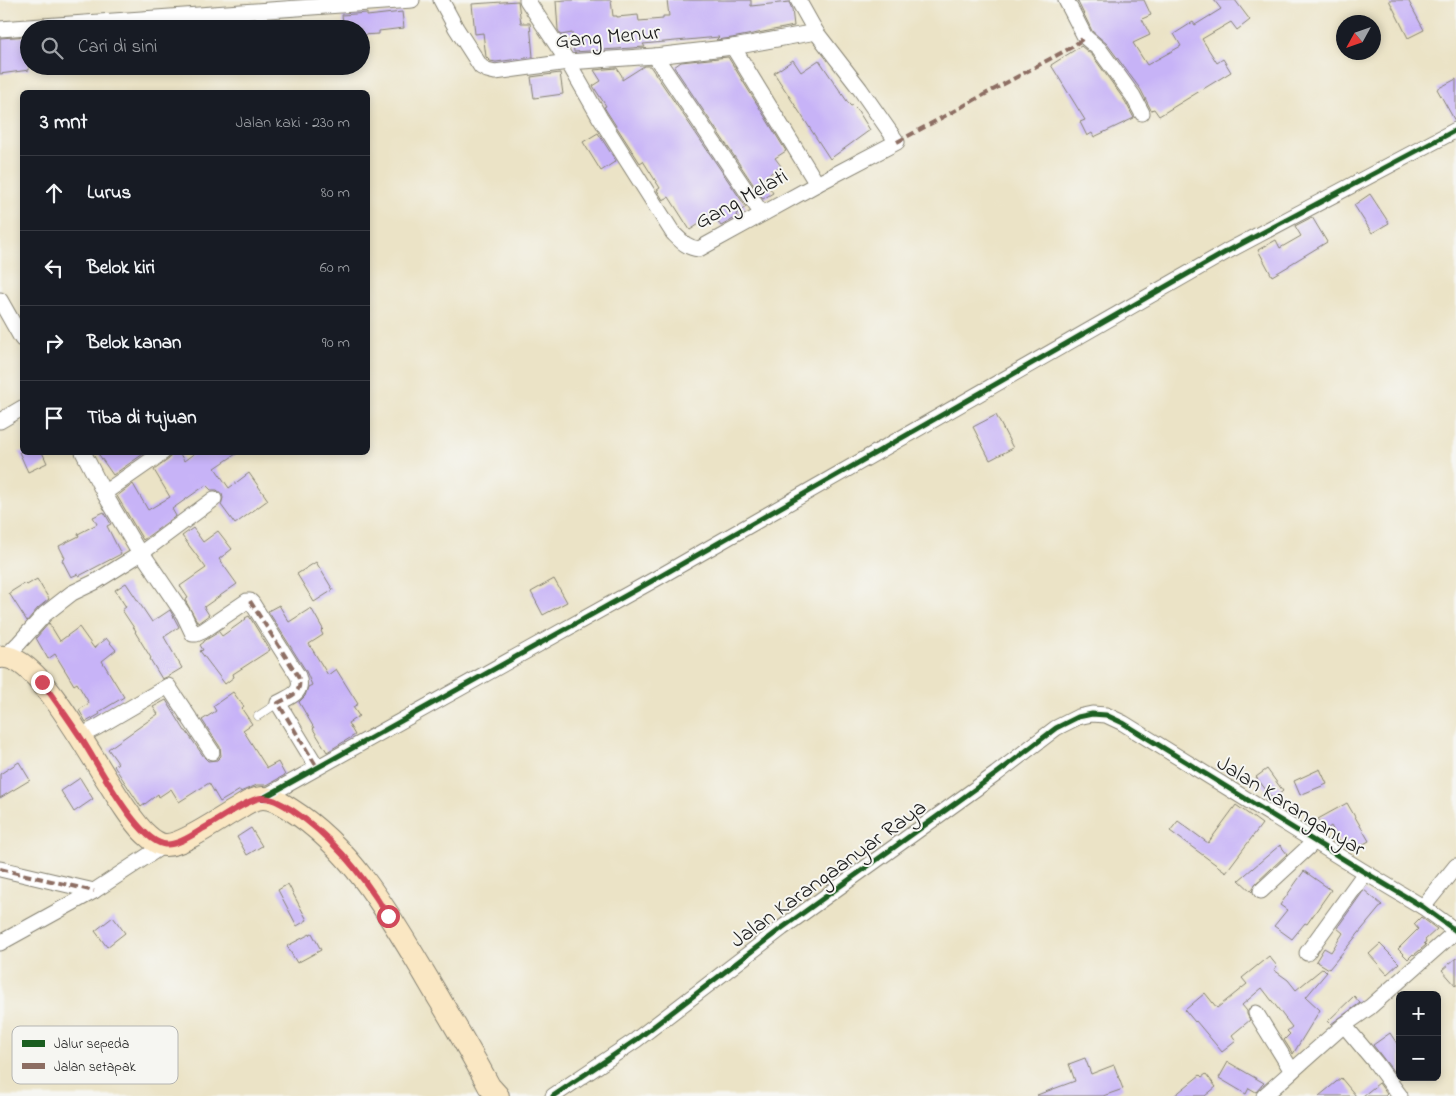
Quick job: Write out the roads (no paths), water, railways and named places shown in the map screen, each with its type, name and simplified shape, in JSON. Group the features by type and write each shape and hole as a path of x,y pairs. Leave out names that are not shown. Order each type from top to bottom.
{"main road":[{"path":"2,657 16,661 28,668 42,682 80,736 139,828 148,836 164,845 182,842 246,803 262,798 281,803 321,831 352,864 371,888 490,1086 498,1096"}],"street":[{"path":"128,20 412,0"},
{"name":"Gang Menur","path":"441,0 481,67 495,72 568,62 655,56 733,47 816,32"},
{"name":"Gang Melati","path":"527,0 568,62 600,118 673,233 683,243 692,248 699,249 897,142 860,89 816,32 798,0"},
{"path":"1066,0 1085,37 1104,56 1133,96 1142,113"},
{"path":"0,29 20,28"},
{"path":"733,47 817,184"},
{"path":"655,56 762,214"},
{"path":"262,798 668,572 1226,252 1456,130"},
{"path":"0,300 20,335"},
{"path":"0,421 20,409"},
{"path":"85,455 104,493 141,553 184,615 194,634 247,601 252,603 298,676 300,688 278,704 317,767"},
{"path":"104,493 158,455"},
{"path":"2,657 19,643 45,614 72,593 94,582 141,553 214,500"},
{"path":"80,736 168,686 212,752"},
{"name":"Jalan Karangaanyar Raya","path":"553,1096 636,1040 782,928 996,774 1056,728 1078,717 1092,714 1106,715"},
{"name":"Jalan Karanganyar","path":"1106,715 1123,723 1365,873 1423,906 1456,931"},
{"path":"1261,891 1315,841"},
{"path":"0,943 94,891 164,845"},
{"path":"1423,906 1456,866"},
{"path":"0,869 94,891"},
{"path":"1307,953 1365,873"},
{"path":"1264,1096 1318,1047 1344,1025 1370,1007 1456,931"},
{"path":"1256,1013 1292,1071"},
{"path":"1344,1025 1400,1096"}],"lane":[{"path":"258,716 278,704"}]}
